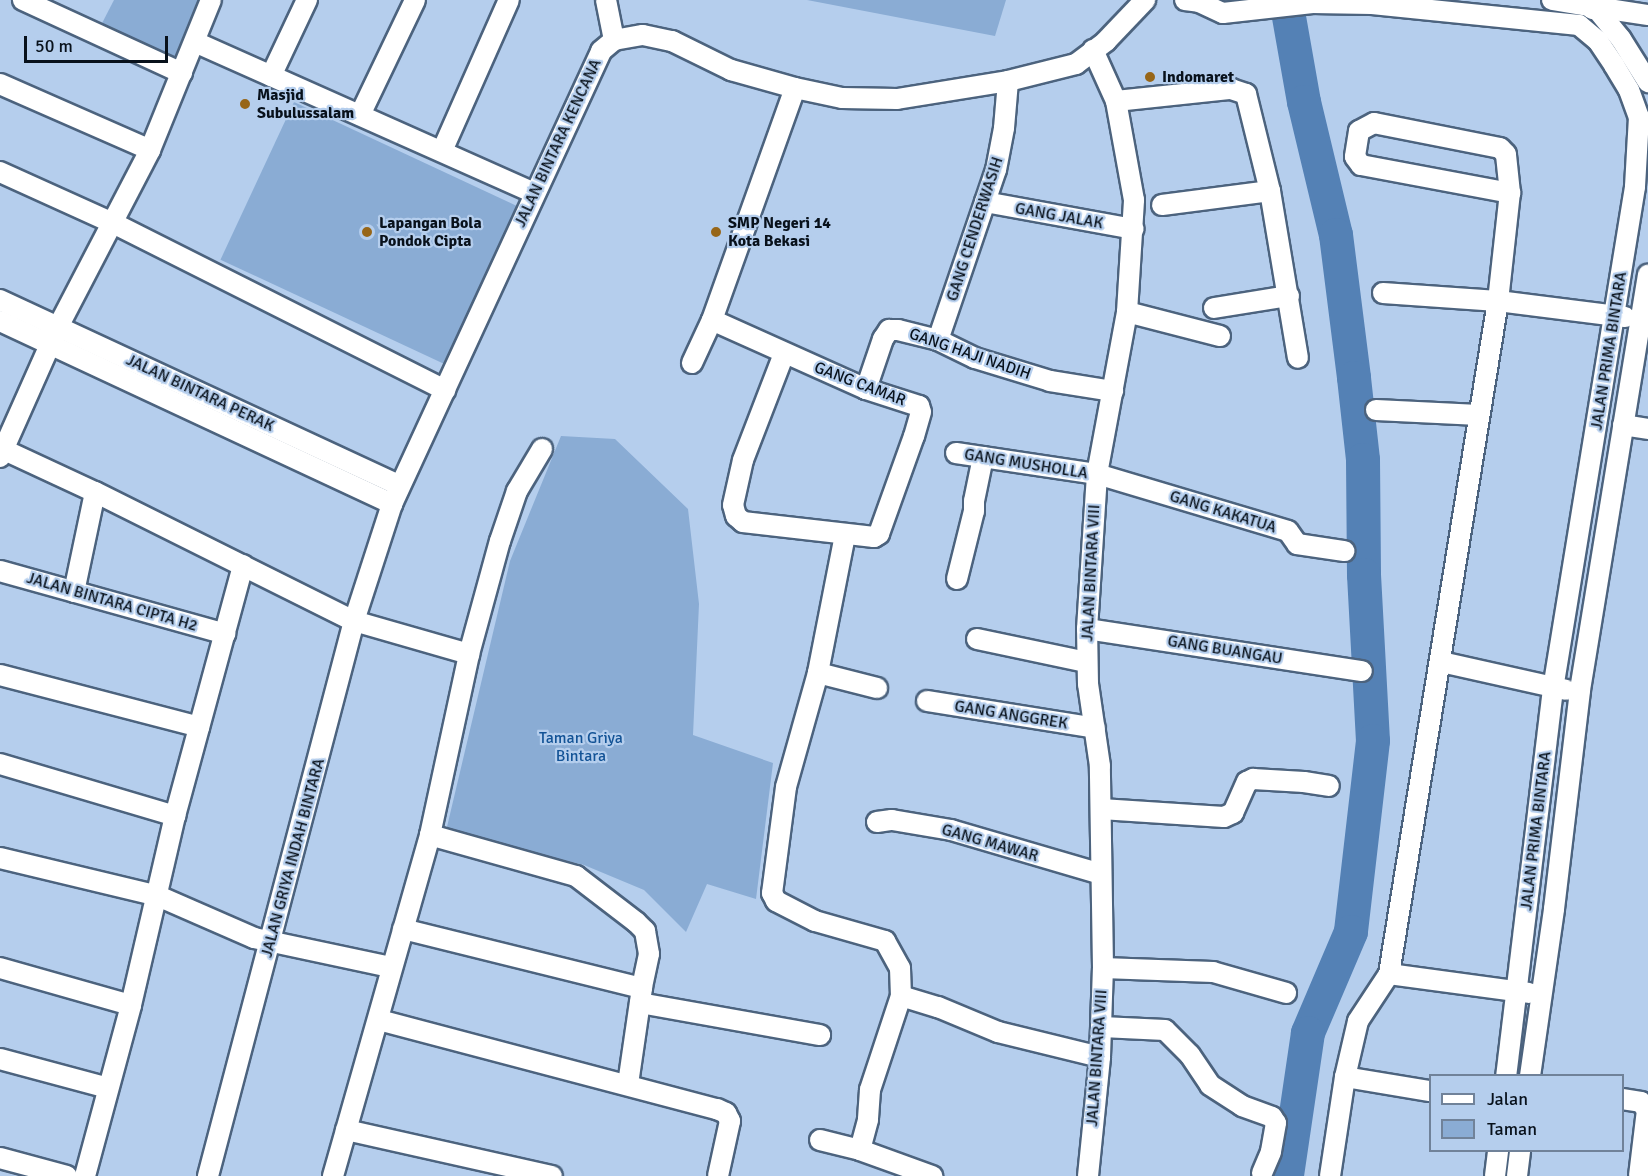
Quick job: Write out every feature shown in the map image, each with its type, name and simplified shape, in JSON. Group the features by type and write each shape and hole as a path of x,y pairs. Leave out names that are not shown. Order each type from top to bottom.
{"street":[{"path":"23,0 182,73"},
{"path":"211,0 150,150 53,335 1,451 95,492 354,621 469,654"},
{"path":"271,76 306,0"},
{"path":"360,115 415,0"},
{"path":"442,151 509,0"},
{"path":"606,0 614,40 643,35 672,41 731,70 795,88 842,98 897,99 1008,81 1076,64 1094,50 1145,0"},
{"path":"1552,0 1648,15"},
{"path":"1196,1 1223,13 1312,3 1372,2 1579,25 1595,7"},
{"path":"1595,7 1621,39 1648,82"},
{"name":"JALAN PRIMA BINTARA","path":"1506,1074 1553,689 1635,187 1644,115 1598,41 1579,25"},
{"name":"JALAN BINTARA KENCANA","path":"380,542 399,485 445,390 534,193 601,51 614,40"},
{"path":"195,42 534,193"},
{"name":"JALAN BINTARA VIII","path":"1088,1176 1100,1057 1103,968 1100,766 1086,662 1087,629 1097,474 1127,312 1134,229 1131,171 1116,101 1094,50"},
{"name":"GANG CENDERWASIH","path":"938,339 1002,148 1008,81"},
{"path":"0,84 150,150"},
{"path":"692,363 711,320 795,88"},
{"path":"1116,101 1231,89 1242,91 1248,99 1270,191 1298,358"},
{"path":"1330,1176 1345,1077 1358,1022 1389,974 1498,301 1510,193 1506,154 1500,148 1374,123 1359,131 1355,157 1366,167 1510,193"},
{"path":"0,172 113,223 445,390"},
{"path":"1162,205 1270,191"},
{"name":"GANG JALAK","path":"985,202 1134,229"},
{"name":"JALAN PRIMA BINTARA","path":"1530,1074 1580,690 1623,425 1645,320 1648,275"},
{"path":"1383,293 1498,301 1645,320"},
{"path":"1214,308 1289,296"},
{"name":"JALAN BINTARA PERAK","path":"0,300 53,335 207,407 392,504"},
{"path":"1127,312 1220,336"},
{"name":"GANG CAMAR","path":"711,320 866,389 919,406 921,412 879,534 874,537 845,535"},
{"name":"JALAN BINTARA PERAK","path":"0,321 53,335"},
{"name":"GANG HAJI NADIH","path":"866,389 883,339 889,330 938,339 975,358 1050,381 1113,391"},
{"path":"784,354 743,460 733,505 736,516 743,522 845,535 818,673 786,787 772,893 776,901 816,921 885,941 900,968 902,996 870,1090 868,1120 860,1150"},
{"name":"JALAN BINTARA PERAK","path":"207,407 399,485"},
{"path":"1376,410 1479,415"},
{"path":"1623,425 1648,429"},
{"path":"333,1176 380,1020 391,967 430,835 469,654 507,515 517,491 542,449"},
{"name":"GANG MUSHOLLA","path":"956,453 1097,474"},
{"path":"957,579 974,511 983,457"},
{"name":"GANG KAKATUA","path":"1097,474 1288,531 1298,544 1344,551"},
{"path":"74,592 95,492"},
{"name":"JALAN GRIYA INDAH BINTARA","path":"208,1176 354,621 380,542"},
{"path":"86,1176 158,896 175,816 243,565"},
{"name":"JALAN BINTARA CIPTA H2","path":"0,571 225,634"},
{"name":"GANG BUANGAU","path":"1087,629 1362,671"},
{"path":"977,639 1086,662"},
{"path":"1441,662 1553,689 1580,690"},
{"path":"818,673 877,688"},
{"path":"0,675 199,727"},
{"name":"GANG ANGGREK","path":"927,701 1095,728"},
{"path":"0,764 175,816"},
{"path":"1101,809 1224,817 1233,813 1247,782 1253,779 1329,786"},
{"name":"GANG MAWAR","path":"877,822 892,820 951,830 1101,874"},
{"path":"430,835 559,870 591,885 645,932 649,954 628,1084"},
{"path":"0,858 158,896 254,938 391,967"},
{"path":"403,929 641,996 820,1035"},
{"path":"0,968 131,1005"},
{"path":"1103,968 1213,972 1286,993"},
{"path":"1389,974 1516,993 1542,994"},
{"path":"902,996 938,1007 998,1032 1100,1057"},
{"path":"380,1020 628,1084 726,1113 730,1121 718,1176"},
{"path":"1102,1027 1165,1030 1190,1055 1210,1084 1242,1106 1272,1116 1276,1124 1271,1152 1262,1173"},
{"path":"0,1059 108,1088"},
{"path":"1345,1077 1429,1091"},
{"path":"1624,1099 1641,1102 1647,1110 1639,1176"},
{"path":"346,1130 552,1176"},
{"path":"820,1140 860,1150 932,1176"},
{"path":"1495,1176 1498,1152"},
{"path":"1517,1176 1520,1152"},
{"path":"0,1158 67,1176"}],"green space":[{"path":"114,0 202,0 173,66 98,31"},
{"path":"807,0 1006,0 995,36"},
{"name":"Lapangan Bola Pondok Cipta","path":"294,102 518,206 444,364 220,260"},
{"name":"Taman Griya Bintara","path":"561,436 615,439 688,509 699,604 693,735 773,763 756,899 707,884 686,932 644,890 584,865 446,831 510,561"}],"waterway":[{"path":"1286,0 1304,102 1336,235 1354,378 1363,460 1364,575 1373,741 1351,932 1308,1033 1287,1176"}],"place":[{"name":"Indomaret","path":"1150,77"},
{"name":"Masjid Subulussalam","path":"245,104"},
{"name":"Lapangan Bola Pondok Cipta","path":"367,232"},
{"name":"SMP Negeri 14 Kota Bekasi","path":"716,232"}]}
